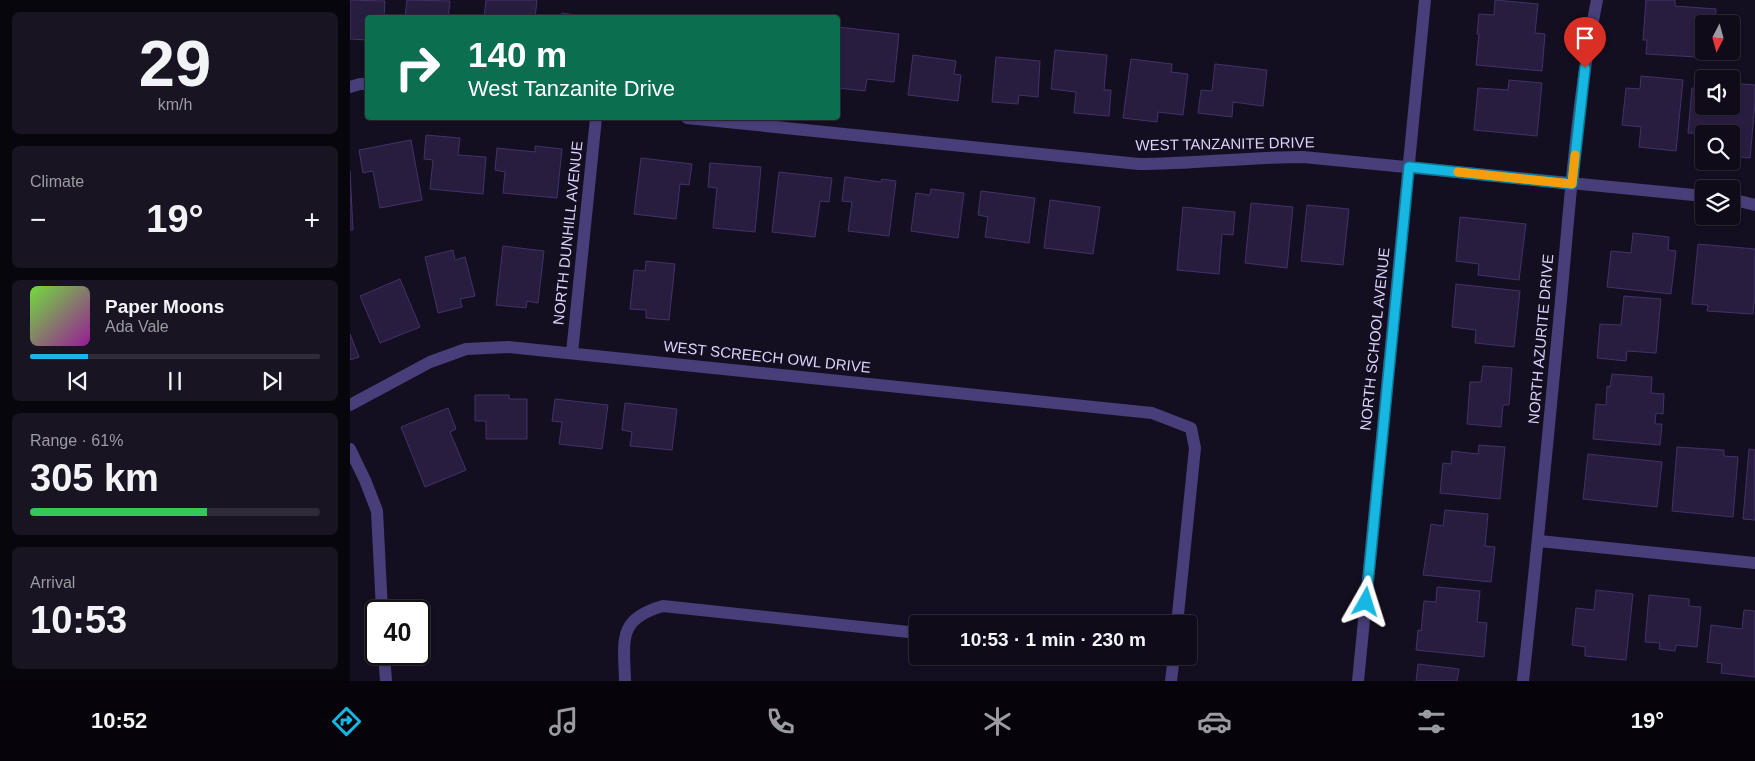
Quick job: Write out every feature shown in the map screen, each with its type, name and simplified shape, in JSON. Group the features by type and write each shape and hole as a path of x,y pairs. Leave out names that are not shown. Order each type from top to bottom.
{"street":[{"name":"NORTH SCHOOL AVENUE","path":"1358,681 1425,0"},
{"name":"NORTH AZURITE DRIVE","path":"1523,681 1539,541 1572,184 1587,50 1598,0"},
{"path":"350,87 365,84"},
{"name":"NORTH DUNHILL AVENUE","path":"572,353 596,120"},
{"name":"WEST TANZANITE DRIVE","path":"707,120 1138,164 1183,164 1277,157 1303,157 1695,195"},
{"path":"1740,201 1755,205"},
{"name":"WEST SCREECH OWL DRIVE","path":"350,405 430,362 466,349 508,347 1152,413 1190,428 1195,448 1178,615"},
{"path":"350,449 377,510 381,600"},
{"path":"1539,541 1755,563"},
{"path":"625,681 624,647 626,630 634,618 646,611 664,606 909,632"},
{"path":"385,665 386,681"},
{"path":"1171,681 1172,665"}],"building":[{"path":"350,0 385,1 384,15 365,15 365,40 350,39"},
{"path":"407,0 450,1 448,15 405,15"},
{"path":"486,0 537,0 535,15 484,15"},
{"path":"1495,0 1538,4 1535,33 1545,34 1542,71 1476,65 1479,14 1494,15"},
{"path":"1646,0 1675,0 1675,6 1716,9 1716,15 1695,15 1695,57 1646,54 1647,40 1643,40"},
{"path":"840,27 899,34 894,82 867,79 865,91 840,88"},
{"path":"1055,50 1107,55 1104,90 1111,90 1109,116 1074,113 1076,92 1051,89"},
{"path":"913,55 956,61 954,74 961,75 958,101 908,95"},
{"path":"996,57 1040,61 1038,97 1019,95 1018,104 992,102"},
{"path":"1131,59 1172,64 1171,72 1188,74 1183,115 1158,112 1157,122 1123,118"},
{"path":"1215,64 1267,70 1263,106 1233,102 1232,117 1198,113 1201,90 1212,91"},
{"path":"1641,76 1683,80 1676,151 1639,147 1641,127 1622,125 1626,88 1640,89"},
{"path":"1509,80 1542,83 1537,136 1474,130 1478,88 1508,90"},
{"path":"1740,84 1755,85 1750,158 1740,157 1740,125 1695,125 1695,133 1688,133 1692,88 1695,88 1695,115 1740,115"},
{"path":"426,135 460,138 458,155 486,157 483,194 430,189 433,160 424,159"},
{"path":"411,140 422,200 380,208 373,171 363,173 359,150"},
{"path":"535,146 562,149 557,198 503,193 505,172 495,170 497,148 535,152"},
{"path":"641,158 692,164 689,185 680,184 676,219 634,214"},
{"path":"710,163 761,167 755,232 713,228 717,188 708,187"},
{"path":"350,171 353,230 350,230"},
{"path":"779,172 832,178 829,202 820,201 815,237 772,232"},
{"path":"845,177 881,182 882,179 896,181 889,236 848,231 852,202 842,201"},
{"path":"931,189 964,193 958,238 911,231 916,193 930,195"},
{"path":"981,191 1035,198 1029,243 985,237 988,217 978,215"},
{"path":"1050,200 1100,207 1093,254 1044,248"},
{"path":"1251,203 1293,207 1287,268 1245,263"},
{"path":"1307,205 1349,209 1343,265 1301,261"},
{"path":"1183,207 1235,212 1233,235 1222,234 1219,274 1177,270"},
{"path":"1460,217 1526,224 1519,280 1478,275 1479,264 1456,261"},
{"path":"1633,233 1669,237 1668,250 1676,251 1671,294 1607,287 1611,251 1631,253"},
{"path":"1698,244 1755,249 1753,314 1707,311 1708,305 1692,304"},
{"path":"503,246 544,251 538,303 527,301 526,308 496,305"},
{"path":"453,250 455,260 465,257 475,296 460,299 462,307 438,313 425,257"},
{"path":"646,261 675,264 669,320 646,318 646,310 630,309 634,270 645,271"},
{"path":"400,279 420,327 380,343 360,296"},
{"path":"1456,284 1520,291 1514,347 1475,343 1476,330 1452,327"},
{"path":"1624,296 1661,299 1656,353 1627,351 1626,361 1597,358 1600,324 1621,325"},
{"path":"350,334 359,357 350,360"},
{"path":"1483,366 1512,368 1509,405 1503,405 1501,427 1467,424 1470,382 1481,382"},
{"path":"1612,374 1652,377 1651,393 1664,394 1663,414 1656,413 1655,424 1662,424 1660,445 1593,439 1596,404 1606,405 1607,386 1610,387"},
{"path":"475,395 509,395 509,399 527,399 527,439 486,439 486,421 475,421"},
{"path":"555,399 608,405 602,449 559,444 562,422 552,421"},
{"path":"625,403 677,409 672,450 630,446 632,432 622,430"},
{"path":"448,408 456,429 450,432 466,470 425,487 401,427"},
{"path":"1479,445 1505,447 1500,499 1440,493 1443,463 1451,464 1452,451 1478,454"},
{"path":"1677,447 1724,450 1724,456 1738,457 1733,517 1672,511"},
{"path":"1749,449 1755,450 1755,520 1743,519"},
{"path":"1588,454 1662,462 1657,507 1583,499"},
{"path":"1445,510 1488,514 1485,546 1495,547 1491,582 1423,575 1431,524 1443,526"},
{"path":"1437,587 1480,591 1477,622 1487,623 1484,657 1416,650 1418,630 1421,631 1424,601 1436,602"},
{"path":"1596,590 1633,594 1626,660 1585,656 1585,647 1572,645 1576,608 1594,610"},
{"path":"1649,595 1689,599 1689,606 1701,607 1697,647 1676,645 1675,651 1659,649 1660,643 1645,642"},
{"path":"1744,610 1755,611 1755,677 1721,673 1722,664 1707,662 1711,625 1742,629"},
{"path":"1418,664 1459,669 1457,681 1416,681"}],"slow traffic":[{"path":"1458,172 1572,184 1575,155"}],"route":[{"path":"1366,602 1409,167 1572,184 1585,68"}]}
